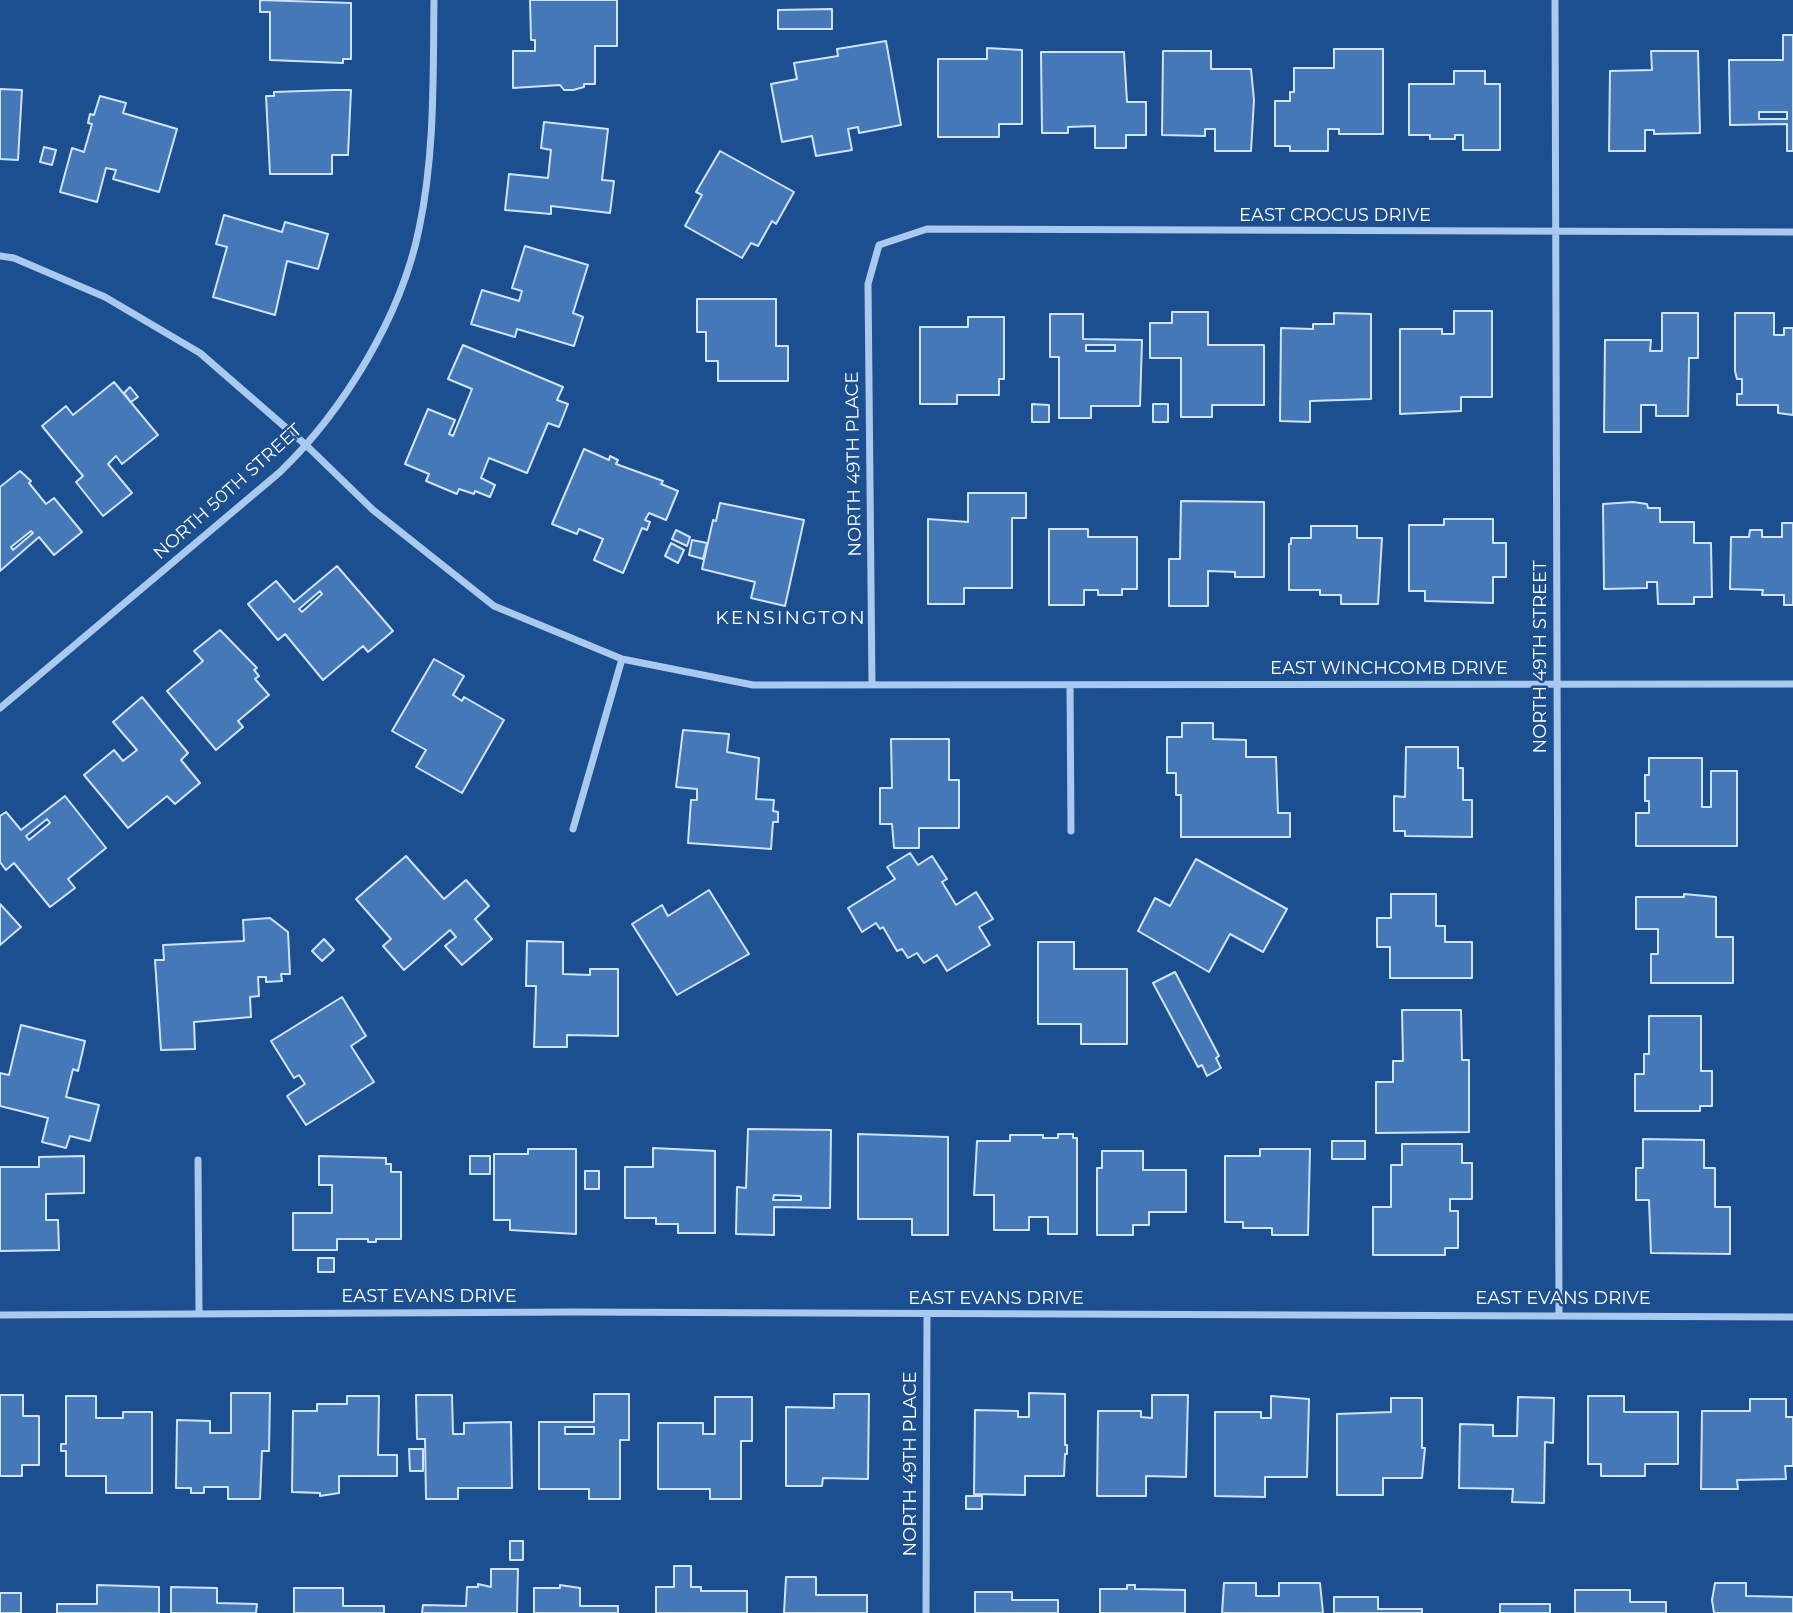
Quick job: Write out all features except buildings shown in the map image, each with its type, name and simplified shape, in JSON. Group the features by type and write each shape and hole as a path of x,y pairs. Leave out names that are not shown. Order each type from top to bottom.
{"street":[{"name":"NORTH 50TH STREET","path":"0,708 231,515 307,446 342,402 398,298 419,230 432,120 434,0"},
{"name":"NORTH 49TH STREET","path":"1555,0 1559,1314"},
{"name":"EAST CROCUS DRIVE","path":"879,245 928,229 1793,232"},
{"name":"NORTH 49TH PLACE","path":"872,685 868,284 879,245"},
{"name":"EAST WINCHCOMB DRIVE","path":"0,256 14,258 105,297 200,353 307,446 373,510 494,606 622,659 753,685 1793,684"},
{"path":"573,829 622,659"},
{"path":"1070,685 1071,831"},
{"path":"198,1160 198,1313"},
{"name":"NORTH 49TH PLACE","path":"926,1613 927,1314"},
{"name":"EAST EVANS DRIVE","path":"0,1315 1559,1314 1793,1317"}],"district":[{"name":"KENSINGTON","path":"791,618"}]}
